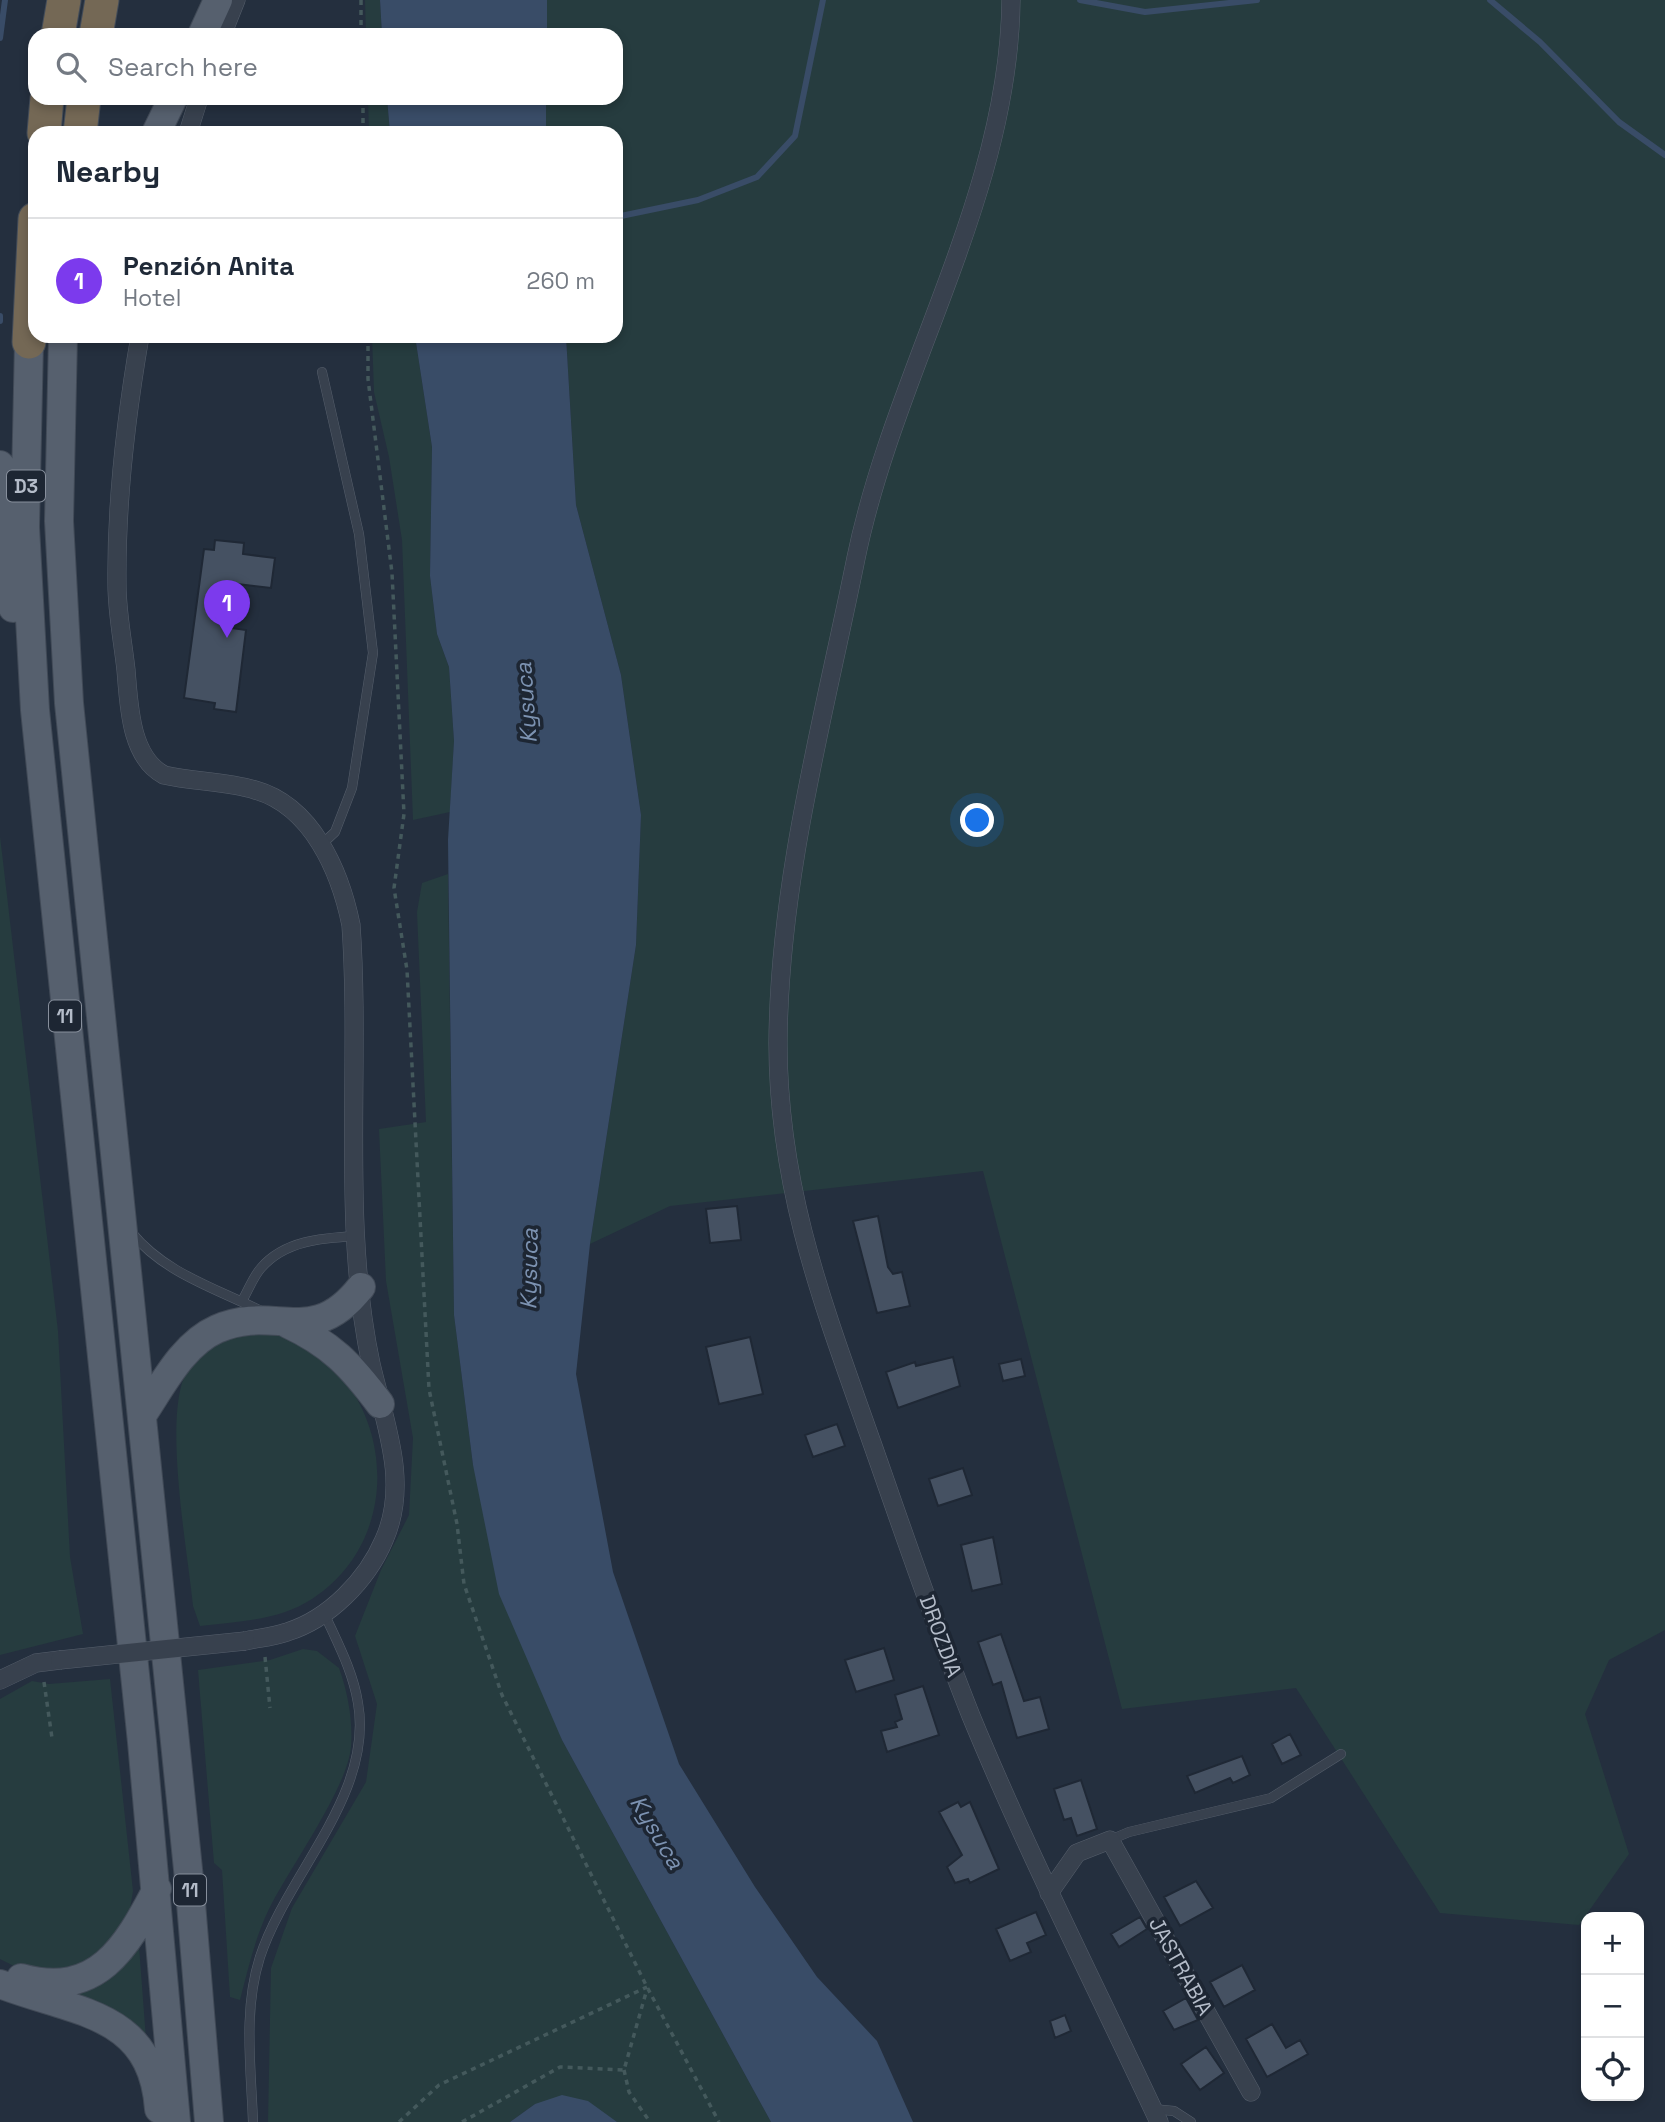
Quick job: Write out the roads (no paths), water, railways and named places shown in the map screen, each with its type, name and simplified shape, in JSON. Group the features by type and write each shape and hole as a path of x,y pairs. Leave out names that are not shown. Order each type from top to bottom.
{"highway":[{"path":"59,28 64,0"},
{"path":"97,28 102,0"},
{"path":"45,126 46,105"},
{"path":"81,126 83,105"}],"main road":[{"path":"205,28 218,0"},
{"path":"159,126 170,105"},
{"name":"D3","path":"29,343 25,527 30,629"},
{"name":"11","path":"64,343 59,520 69,703 189,1879 209,2122"},
{"path":"0,465 10,603 30,629"},
{"name":"11","path":"30,629 52,894 157,1889 176,2122"},
{"path":"143,1414 178,1362 194,1345 216,1329 245,1320 316,1321 332,1316 345,1307 361,1287"},
{"path":"284,1322 319,1339 342,1357 380,1404"},
{"path":"0,1972 36,1982 71,1982 107,1965 131,1937 157,1889"},
{"path":"0,1984 91,2015 126,2034 146,2055 157,2087 160,2122"}],"street":[{"path":"225,28 236,0"},
{"name":"DROZDIA","path":"1011,0 1011,49 996,130 980,186 867,508 790,882 783,947 778,1042 782,1128 790,1180 810,1270 951,1666 1049,1894 1156,2116"},
{"path":"190,126 197,105"},
{"path":"0,1680 36,1663 245,1641 288,1632 324,1613 360,1580 385,1539 395,1495 393,1446 370,1358 361,1287 357,1236 351,925 345,898 321,845 307,824 284,801 256,790 164,775 151,768 140,751 129,698 117,587 121,491 139,343"},
{"path":"1049,1894 1077,1853 1110,1840"},
{"name":"JASTRABIA","path":"1110,1840 1251,2092"}],"lane":[{"path":"321,845 335,832 352,788 373,653 359,534 322,372"},
{"path":"121,1219 143,1246 167,1264 284,1322"},
{"path":"242,1301 261,1268 285,1250 313,1239 357,1236"},
{"path":"253,2122 249,2014 260,1959 281,1906 341,1801 358,1761 359,1704 351,1675 324,1613"},
{"path":"1110,1840 1129,1832 1271,1798 1341,1754"},
{"path":"1156,2116 1174,2111 1191,2122"}],"water":[{"path":"380,0 547,0 547,28 382,28"},
{"path":"388,105 546,105 546,126 389,126"},
{"name":"Kysuca","path":"416,343 566,343 576,505 621,675 641,815 636,945 590,1244 576,1374 613,1572 679,1764 755,1887 817,1977 877,2041 913,2122 771,2122 562,1740 499,1594 473,1465 454,1315 448,840 454,741 449,667 437,634 430,576 432,447"},
{"path":"562,2095 588,2101 617,2122 510,2122 535,2104"}],"waterway":[{"path":"0,38 5,0"},
{"path":"623,216 698,200 757,177 795,136 823,0"},
{"path":"1080,0 1145,12 1257,0"},
{"path":"1490,0 1540,42 1619,122 1665,155"},
{"path":"0,316 0,321"}],"place":[{"name":"Penzión Anita","path":"227,638"}]}
